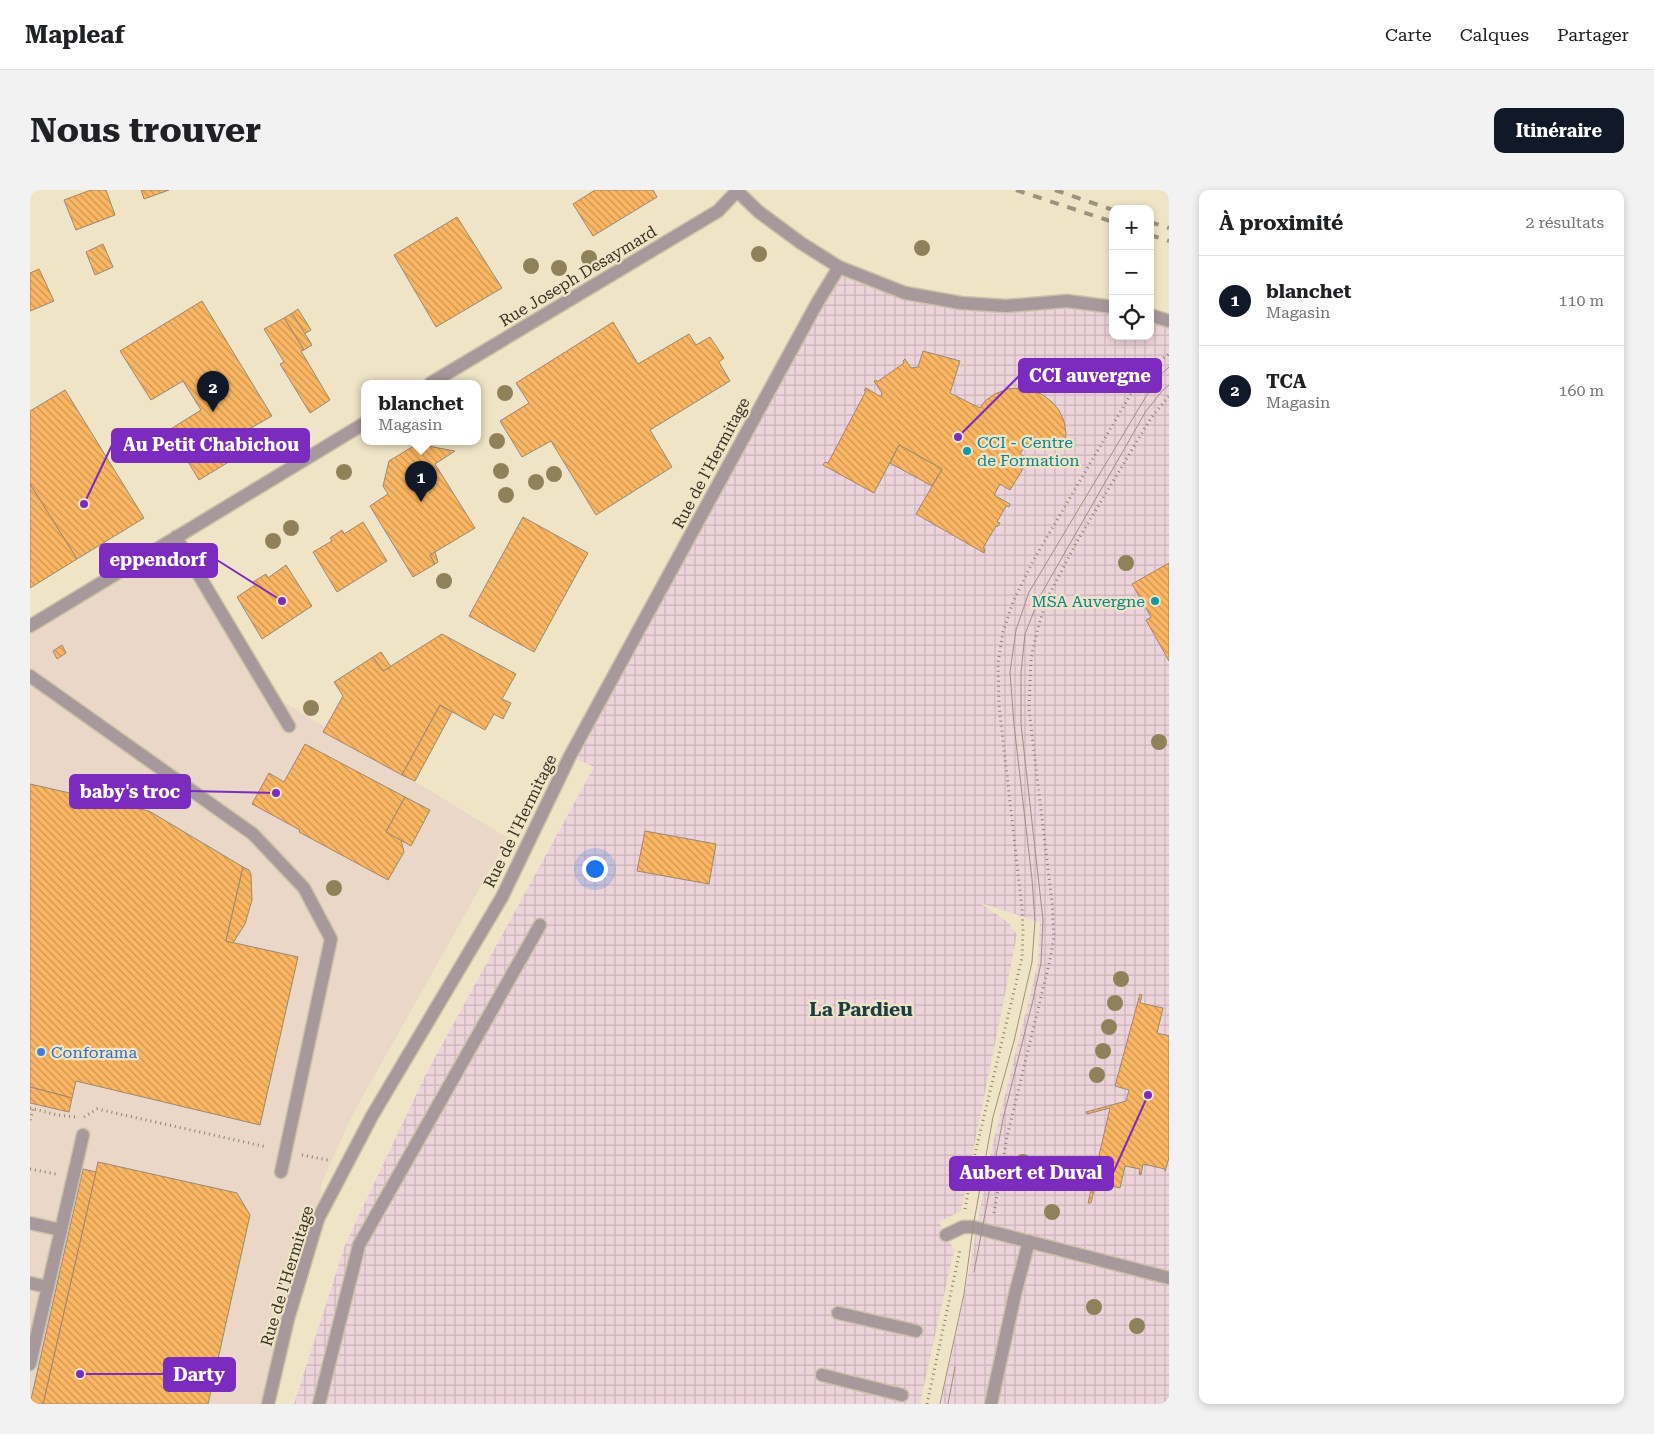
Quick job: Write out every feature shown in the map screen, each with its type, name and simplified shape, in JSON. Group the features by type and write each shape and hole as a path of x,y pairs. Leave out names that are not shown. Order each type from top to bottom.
{"street":[{"path":"737,190 759,212 801,243 839,267 905,293 961,303 1006,306 1067,301 1109,306"},
{"name":"Rue Joseph Desaymard","path":"436,380 718,211 737,190"},
{"name":"Rue de l'Hermitage","path":"268,1404 288,1319 318,1219 372,1116 502,897 570,756 816,304 839,267"},
{"path":"1154,316 1169,320"},
{"path":"30,626 361,425"},
{"path":"176,537 289,726"},
{"path":"30,676 253,834 304,888 331,938 281,1172"},
{"path":"319,1404 360,1245 540,925"},
{"path":"30,1364 32,1345 48,1287 83,1135"},
{"path":"30,1223 61,1230"},
{"path":"946,1235 963,1226 974,1227 1169,1278"},
{"path":"991,1404 1015,1294 1029,1241"},
{"path":"30,1283 48,1287"},
{"path":"838,1313 916,1331"},
{"path":"822,1375 902,1394"}],"path":[{"path":"927,1404 961,1246 974,1158 1022,958 1021,898 999,705 998,663 1003,632 1013,602 1033,561 1136,385 1154,365 1169,354"},
{"path":"991,1231 1007,1137 1054,938 1052,902 1029,709 1031,658 1046,601 1076,543 1151,418 1169,396"},
{"path":"30,1120 31,1108 57,1115 83,1118 97,1109 347,1164"}],"shaded area":[{"path":"839,267 905,293 1109,307 1109,340 1154,340 1154,316 1169,320 1169,1404 941,1404 965,1293 989,1159 1038,963 1040,922 980,903 1009,923 1017,935 961,1211 939,1222 954,1250 920,1404 294,1404 345,1245 426,1074 594,767 570,756"},
{"path":"171,536 282,701 508,838 353,1114 322,1182 318,1219 269,1404 30,1404 30,623"}],"building":[{"path":"91,190 106,190 115,215 76,230 64,200"},
{"path":"141,190 169,190 144,199"},
{"path":"595,190 653,190 657,197 593,236 573,204"},
{"path":"457,217 502,288 436,327 394,255"},
{"path":"103,244 113,267 95,275 86,252"},
{"path":"39,269 54,301 30,311 30,273"},
{"path":"202,301 272,416 223,444 232,460 199,480 169,430 201,410 183,381 151,400 120,351"},
{"path":"298,309 311,330 304,334 292,313"},
{"path":"292,313 312,345 304,350 284,318"},
{"path":"284,318 304,350 301,351 330,400 310,413 280,364 284,362 264,329"},
{"path":"613,322 638,364 689,334 696,345 710,337 724,358 719,362 730,381 650,430 672,467 596,515 551,441 522,457 500,421 529,403 516,383"},
{"name":"CCI - Centre de Formation","path":"923,351 960,361 950,393 980,408 985,401 995,394 1007,389 1020,388 1043,395 1059,410 1064,421 1066,433 1064,449 1043,438 1037,449 1027,443 1020,454 1029,459 1010,490 1000,484 994,495 1010,504 1009,507 1006,506 997,522 1000,523 996,526 983,548 985,549 984,553 916,514 942,469 899,445 874,493 823,465 825,462 828,463 866,391 864,390 866,388 881,397 882,393 874,381 876,380 877,382 904,363 905,359 911,368 918,367"},
{"path":"65,390 144,518 77,559 30,484 30,411"},
{"path":"415,445 455,451 435,464 475,528 430,555 435,564 413,577 370,506 388,494 383,486 389,461"},
{"path":"899,445 942,469 932,486 890,463"},
{"path":"30,484 77,559 30,588"},
{"path":"523,517 588,553 534,652 469,616"},
{"path":"363,522 387,561 337,592 313,552 332,541 330,538 342,530 344,534"},
{"path":"435,552 438,562 435,564 430,555"},
{"name":"MSA Auvergne","path":"1169,563 1169,661 1146,620 1151,617 1132,584"},
{"path":"286,565 312,606 262,639 237,597 255,585 253,582 266,574 268,578"},
{"path":"442,634 516,674 502,699 511,703 503,719 494,714 485,730 440,705 402,775 323,732 343,696 334,682 373,657 383,671"},
{"path":"62,645 66,653 57,659 53,651"},
{"path":"381,652 391,667 383,671 373,657"},
{"path":"440,705 452,712 415,781 402,775"},
{"path":"305,744 405,797 386,832 401,840 404,852 388,880 299,832 300,830 252,804 269,773 284,782"},
{"path":"30,784 149,811 243,867 226,941 298,957 260,1125 76,1081 72,1098 30,1087"},
{"path":"405,797 430,810 411,846 386,832"},
{"path":"645,831 716,844 709,884 637,871"},
{"path":"243,867 249,870 251,874 252,900 245,924 233,943 226,941"},
{"path":"1140,994 1142,995 1140,1003 1163,1008 1157,1033 1169,1036 1169,1158 1165,1171 1165,1169 1143,1164 1141,1175 1139,1174 1140,1169 1125,1166 1120,1188 1096,1182 1091,1203 1088,1203 1110,1108 1087,1114 1086,1112 1126,1101 1129,1090 1115,1086"},
{"path":"30,1087 72,1098 69,1112 30,1103"},
{"path":"98,1162 237,1193 250,1215 208,1404 43,1404"},
{"path":"83,1169 96,1172 43,1404 30,1404"}],"tram line":[{"path":"940,1404 964,1294 973,1227 993,1117 1014,1041 1032,962 1035,921 1032,879 1014,725 1010,672 1016,630 1029,592 1157,378 1169,367"},
{"path":"974,1272 1003,1119 1041,963 1043,920 1021,724 1021,673 1025,634 1040,596 1146,411 1169,385"},
{"path":"948,1404 955,1367"}],"railway":[{"path":"1016,190 1109,221"},
{"path":"1055,190 1109,209"},
{"path":"1154,223 1169,228"},
{"path":"1154,236 1169,241"}],"place":[{"name":"TCA","path":"213,412"},
{"name":"CCI auvergne","path":"958,437"},
{"name":"CCI - Centre de Formation","path":"967,451"},
{"name":"blanchet","path":"421,502"},
{"name":"Au Petit Chabichou","path":"84,504"},
{"name":"eppendorf","path":"282,601"},
{"name":"MSA Auvergne","path":"1155,601"},
{"name":"baby's troc","path":"276,793"},
{"name":"Conforama","path":"41,1052"},
{"name":"Aubert et Duval","path":"1148,1095"},
{"name":"Darty","path":"80,1374"}],"district":[{"name":"La Pardieu","path":"861,1009"}]}
